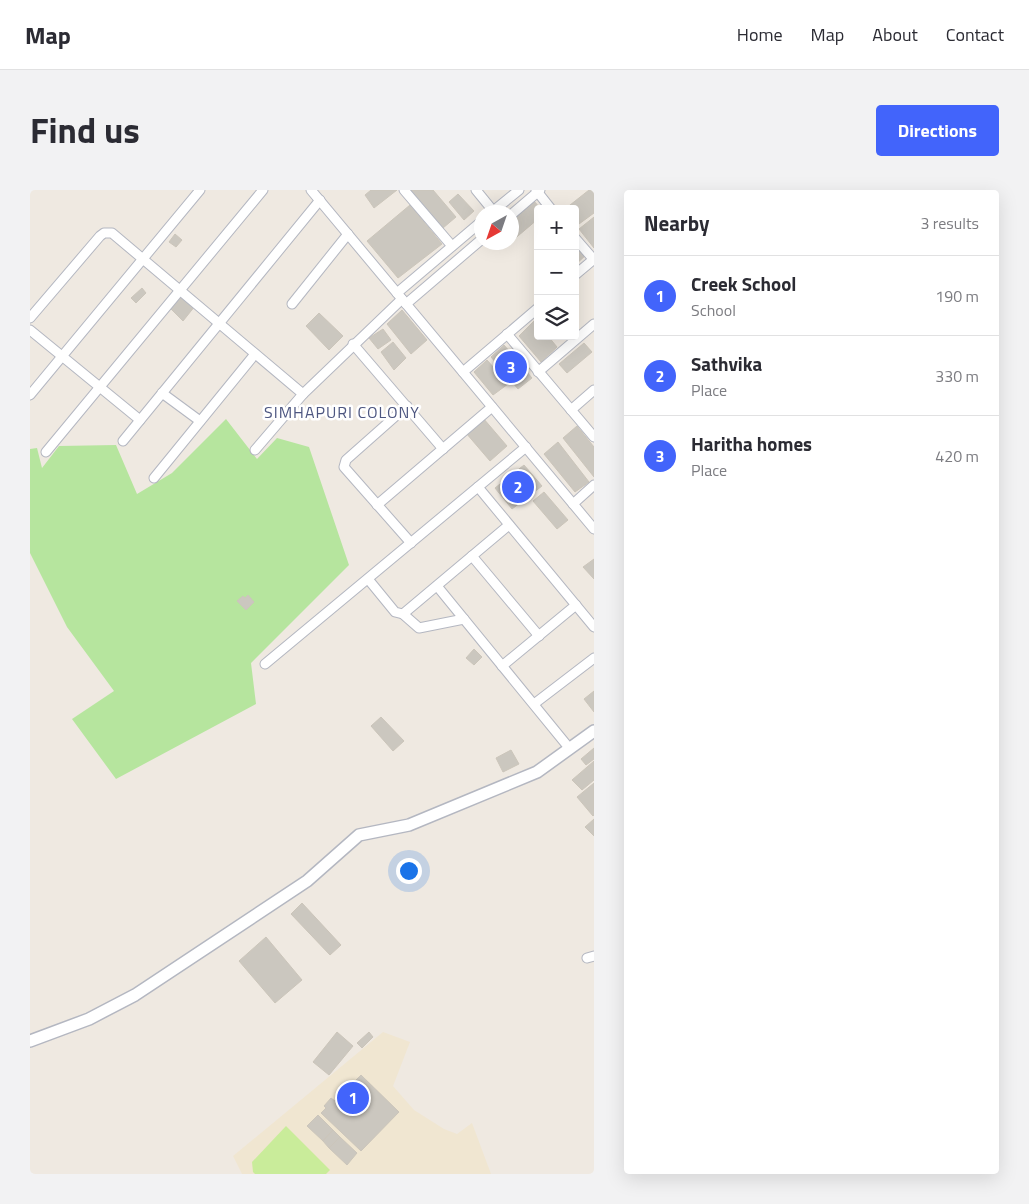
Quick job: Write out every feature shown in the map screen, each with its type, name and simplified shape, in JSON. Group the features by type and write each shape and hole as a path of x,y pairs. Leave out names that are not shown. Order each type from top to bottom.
{"street":[{"path":"30,395 200,190"},
{"path":"46,452 263,190"},
{"path":"312,190 594,529"},
{"path":"404,190 452,246"},
{"path":"476,190 488,205"},
{"path":"501,205 519,190"},
{"path":"519,208 538,191 548,205"},
{"path":"123,441 320,200"},
{"path":"255,450 303,394 402,298 452,246 474,228"},
{"path":"30,318 104,233 112,233 303,394"},
{"path":"292,304 348,234"},
{"path":"579,243 594,260 579,272"},
{"path":"402,298 474,245"},
{"path":"463,372 534,311"},
{"path":"538,372 594,324"},
{"path":"30,330 140,420"},
{"path":"507,334 594,438"},
{"path":"353,344 443,449"},
{"path":"154,478 255,354"},
{"path":"571,410 594,390"},
{"path":"162,393 200,422"},
{"path":"407,406 344,463 346,470 411,543"},
{"path":"377,505 492,407"},
{"path":"266,664 526,448"},
{"path":"573,504 594,486"},
{"path":"478,488 594,627"},
{"path":"403,614 509,525"},
{"path":"472,556 539,636"},
{"path":"368,579 395,612 403,614 419,628 464,619"},
{"path":"437,586 570,749"},
{"path":"502,666 576,605"},
{"path":"534,704 594,658"},
{"path":"30,1041 89,1019 135,995 307,881 359,834 418,822 537,772 594,731"}],"shaded area":[{"path":"383,1032 410,1042 393,1086 414,1110 444,1129 457,1134 472,1123 491,1174 242,1174 233,1156"}],"green space":[{"path":"226,419 257,459 277,438 309,447 349,565 251,663 256,704 116,779 72,719 114,691 67,627 30,553 30,449 37,448 42,468 59,446 116,445 137,494 172,473"},
{"path":"286,1126 330,1170 326,1174 255,1174 253,1172 252,1162"}],"building":[{"path":"371,190 397,190 374,208 365,195"},
{"path":"410,190 433,190 456,217 443,228"},
{"path":"589,190 594,190 594,213 579,224 579,205 570,205"},
{"path":"458,194 474,211 464,220 449,202"},
{"path":"533,200 537,205 534,205 534,222 519,235 519,213"},
{"path":"410,205 442,244 398,278 367,241"},
{"path":"594,217 594,248 579,229"},
{"path":"175,234 182,240 176,247 169,242"},
{"path":"579,247 586,255 579,261"},
{"path":"142,288 146,293 136,303 131,298"},
{"path":"181,294 195,306 183,321 171,309"},
{"path":"402,310 427,340 411,354 387,324"},
{"path":"319,313 343,336 329,350 306,326"},
{"path":"534,321 534,340 551,340 557,347 541,362 519,336"},
{"path":"383,329 391,340 378,349 369,338"},
{"path":"393,342 406,358 394,370 381,352"},
{"path":"584,343 592,352 567,373 559,364"},
{"path":"504,345 532,378 518,389 491,357"},
{"path":"487,360 508,384 493,395 474,372"},
{"path":"483,418 507,446 490,461 466,433"},
{"path":"577,426 594,447 594,477 563,438"},
{"path":"558,442 589,482 575,492 544,454"},
{"path":"524,465 542,486 512,509 495,488"},
{"path":"544,492 568,520 557,529 533,501"},
{"path":"594,559 594,579 583,567"},
{"path":"248,595 254,602 246,610 237,601 243,596 245,598"},
{"path":"474,649 482,657 474,665 466,658"},
{"path":"594,691 594,712 584,699"},
{"path":"381,717 404,741 393,751 371,726"},
{"path":"594,748 594,759 586,765 581,759"},
{"path":"511,750 519,764 503,772 496,758"},
{"path":"594,761 594,780 582,790 572,780"},
{"path":"594,783 594,815 593,816 577,797"},
{"path":"594,819 594,836 585,827"},
{"path":"302,903 341,945 330,955 291,914"},
{"path":"266,937 302,980 275,1003 239,961"},
{"path":"337,1032 353,1046 329,1075 313,1062"},
{"path":"369,1032 373,1037 362,1048 357,1043"},
{"path":"361,1075 399,1112 361,1151 321,1113 331,1098 335,1101"},
{"path":"318,1115 333,1130 323,1141 307,1126"},
{"path":"333,1130 340,1137 329,1148 323,1141"},
{"path":"340,1137 357,1153 347,1165 329,1148"}],"place":[{"name":"Haritha homes","path":"511,367"},
{"name":"Sathvika","path":"518,487"},
{"name":"Creek School","path":"353,1098"}],"district":[{"name":"SIMHAPURI COLONY","path":"342,412"}]}
